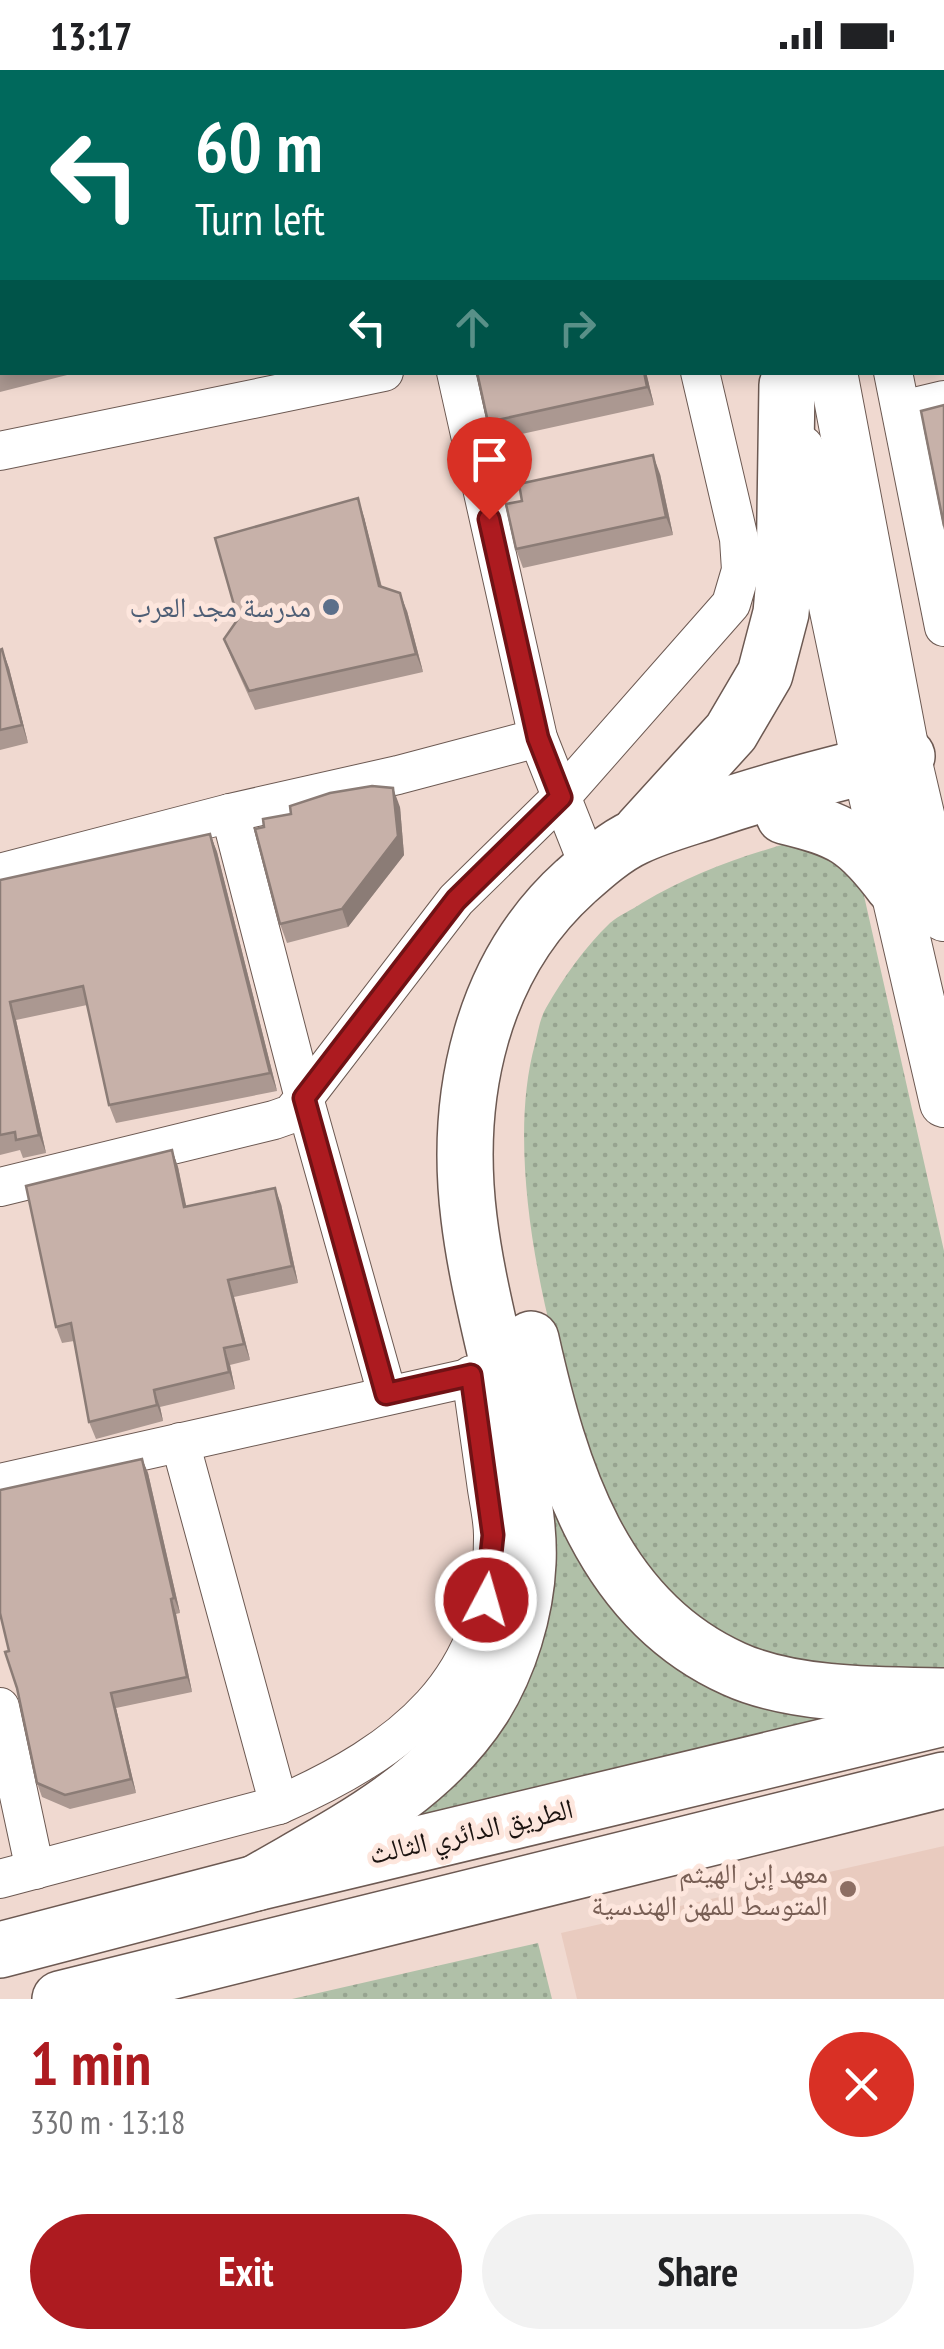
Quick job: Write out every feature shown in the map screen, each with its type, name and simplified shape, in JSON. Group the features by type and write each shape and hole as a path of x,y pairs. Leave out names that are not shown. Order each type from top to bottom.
{"highway":[{"path":"256,1883 396,1800 442,1759 484,1707 516,1637 528,1563 521,1484 485,1373 464,1157 469,1086 489,1004 535,924 590,868 634,838 731,732 765,674 783,596 810,383"},
{"path":"634,838 732,804 890,777"},
{"path":"890,777 694,852 622,890 585,918 547,963 521,1014 504,1077 500,1155 515,1274 546,1406 567,1473 596,1540 637,1599 680,1638 735,1670 804,1689 944,1696"},
{"path":"784,816 840,833 867,851 893,886"},
{"name":"الطريق الدائري الثالث","path":"0,1950 256,1883 944,1718"},
{"path":"60,1999 944,1780"}],"main road":[{"path":"810,383 890,777 944,918"},
{"path":"890,777 893,886 944,1103"}],"street":[{"path":"0,451 369,375"},
{"path":"457,375 538,738 590,868"},
{"path":"0,1187 291,1114 456,900 561,797 731,604 741,570 739,539 701,375"},
{"path":"894,375 944,627"},
{"path":"902,410 944,400"},
{"path":"0,873 230,812 398,775 538,738"},
{"path":"230,812 386,1394"},
{"path":"0,1483 485,1373 493,1535 486,1600 472,1645 435,1705 396,1742 337,1780 279,1805 18,1875 0,1707"},
{"path":"180,1442 279,1805"}],"shaded area":[{"name":"معهد إبن الهيثم المتوسط للمهن الهندسية","path":"944,1846 944,1999 577,1999 561,1933"}],"green space":[{"path":"796,841 858,869 944,1251 944,1674 847,1670 785,1660 725,1639 684,1613 637,1559 613,1515 573,1408 540,1282 524,1155 526,1096 546,1008 583,953 617,917 698,875"},
{"path":"553,1497 606,1580 848,1718 393,1824 542,1615"},
{"path":"538,1943 552,1999 292,1999"}],"building":[{"path":"478,375 645,375 647,387 488,422"},
{"path":"944,405 944,526 921,411"},
{"path":"653,455 666,517 516,549 506,504 522,501 519,484"},
{"path":"358,498 379,586 400,593 416,654 249,691 224,639 238,619 215,538"},
{"path":"0,650 22,725 0,730"},
{"path":"372,786 393,788 398,836 342,909 280,924 255,829 264,827 263,819 291,814 290,806 330,793"},
{"path":"210,834 270,1073 109,1105 83,986 10,1002 39,1135 16,1140 15,1132 0,1135 0,880"},
{"path":"172,1150 184,1207 275,1188 292,1266 228,1280 244,1344 224,1348 229,1372 154,1390 157,1405 89,1422 71,1323 56,1327 26,1186"},
{"path":"142,1459 174,1598 171,1599 187,1677 111,1693 131,1779 65,1795 37,1783 17,1688 5,1652 9,1651 0,1613 0,1490"}],"place":[{"name":"مدرسة مجد العرب","path":"331,607"},
{"name":"معهد إبن الهيثم المتوسط للمهن الهندسية","path":"848,1889"}],"route":[{"path":"486,1600 493,1535 471,1375 386,1394 304,1098 456,900 561,797 538,738 489,519"}]}
